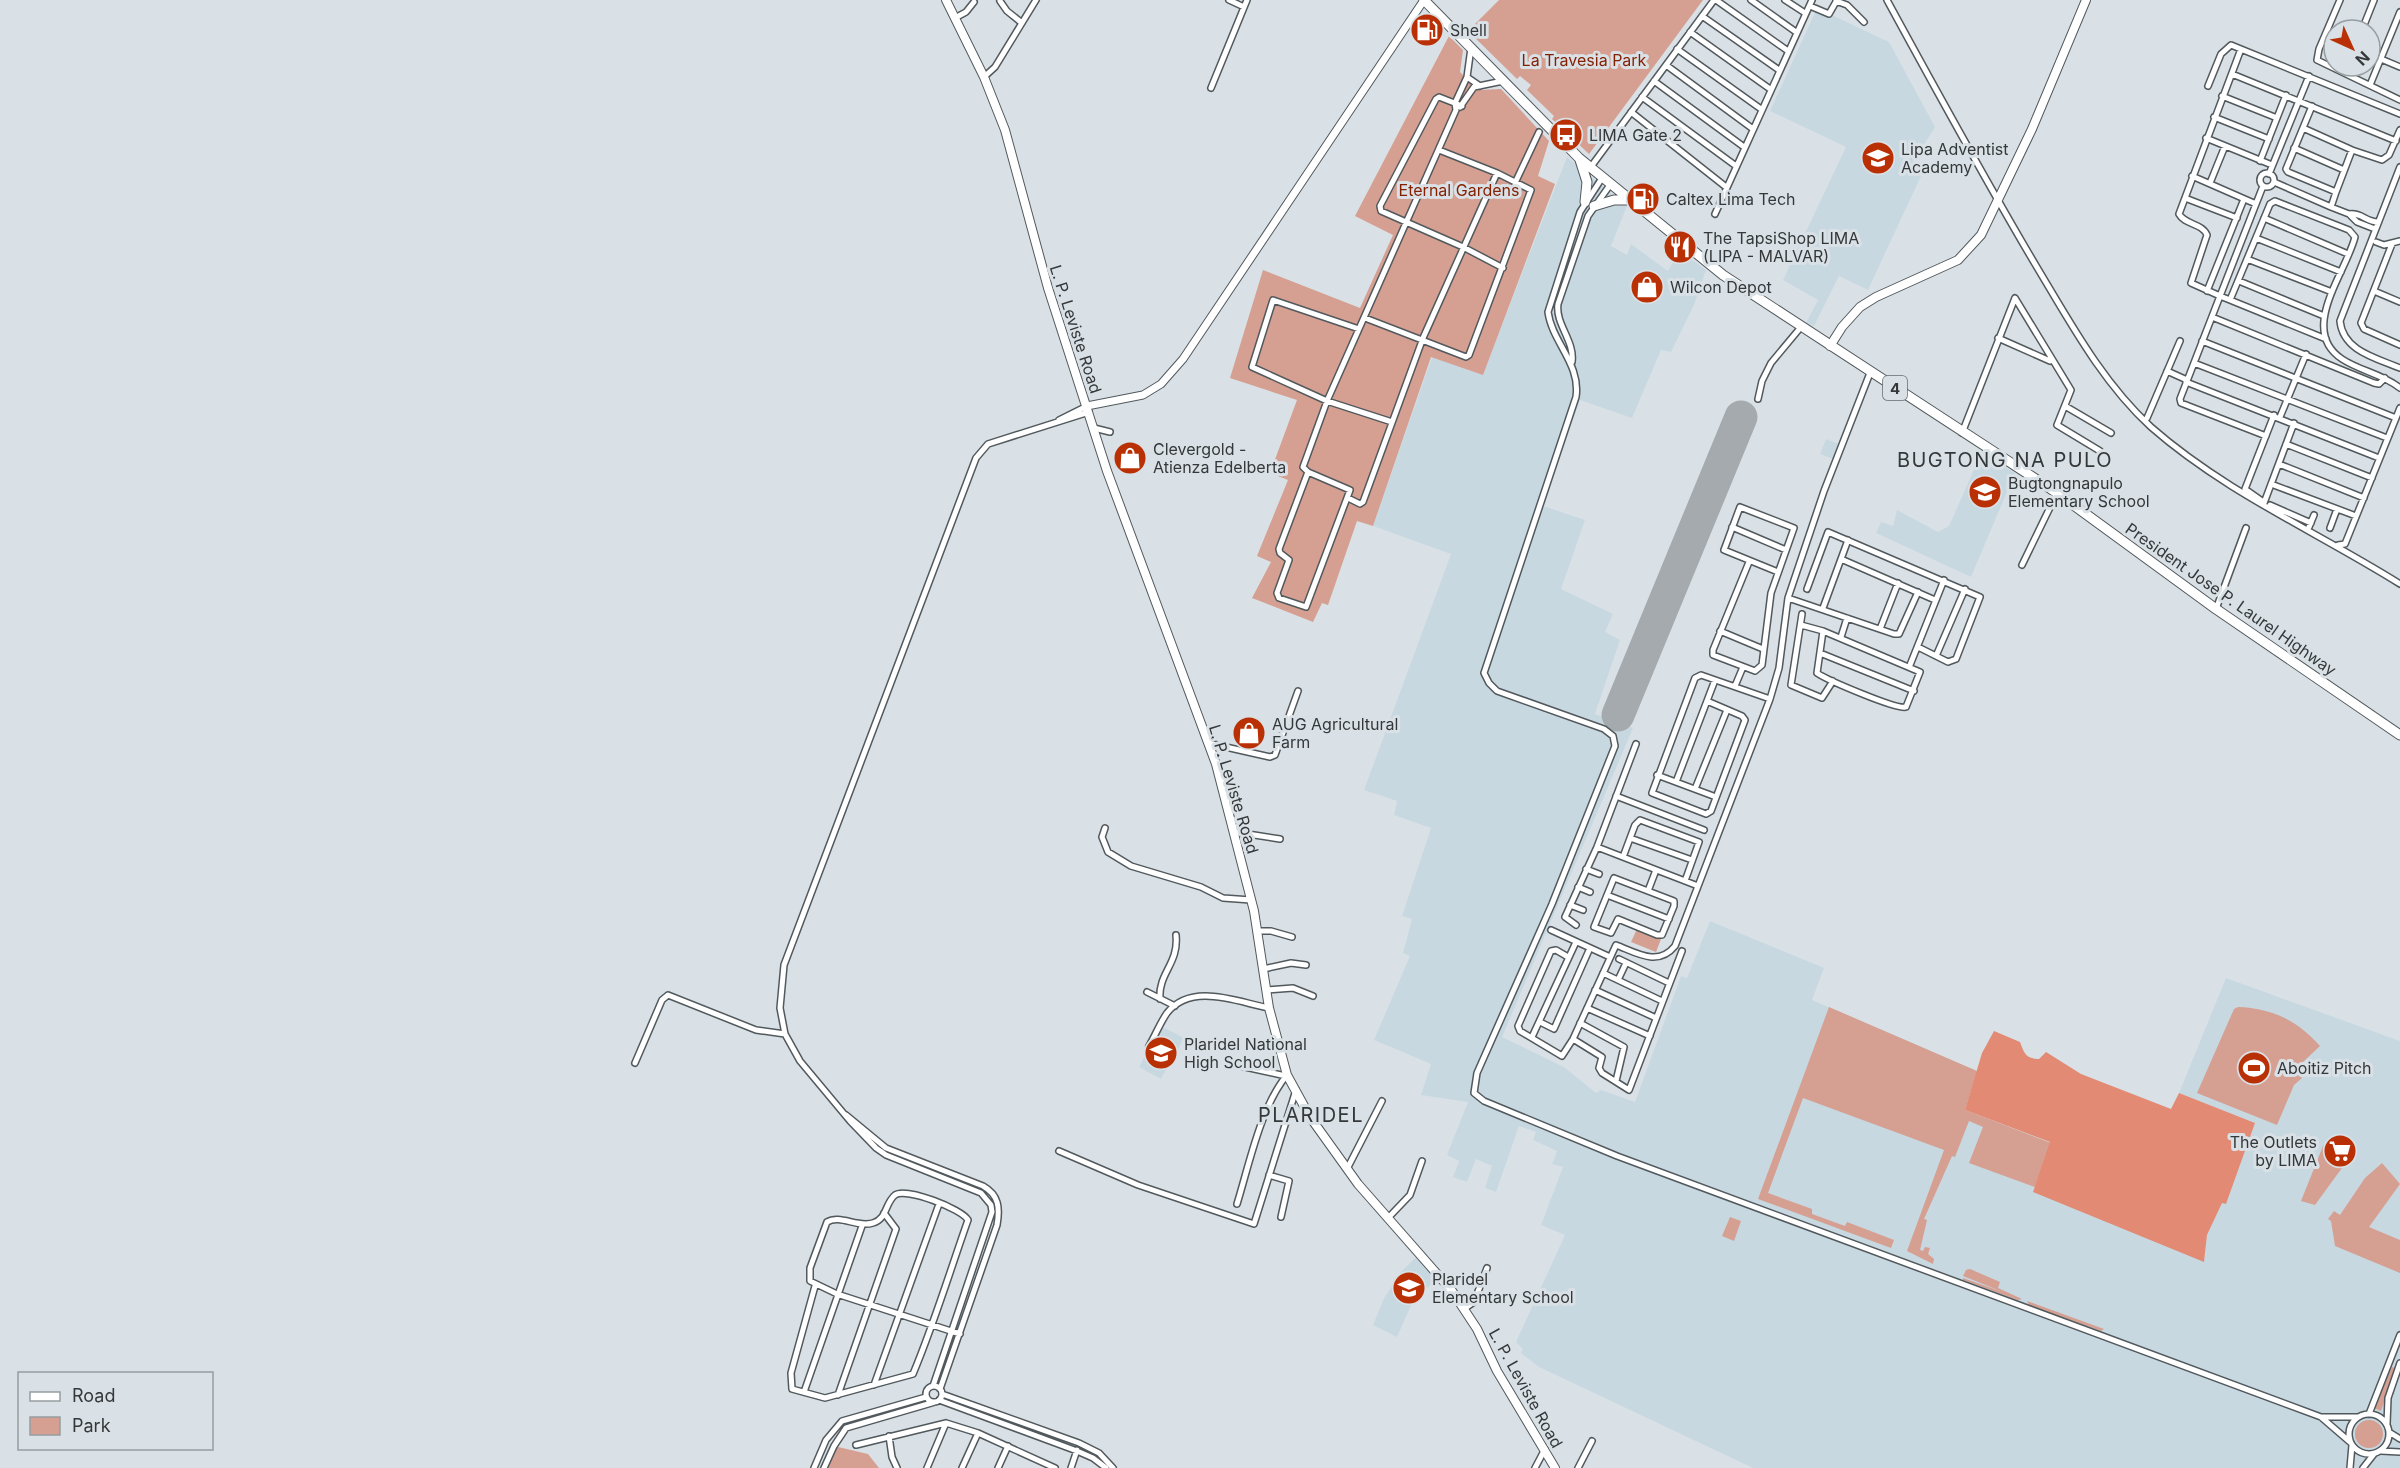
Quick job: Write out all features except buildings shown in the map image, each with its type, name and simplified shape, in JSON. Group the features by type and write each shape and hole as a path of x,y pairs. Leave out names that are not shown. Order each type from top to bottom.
{"highway":[{"name":"President Jose P. Laurel Highway","path":"1424,0 1579,158 1628,200 1723,274 1870,373 2057,493 2217,609 2400,735"},
{"path":"1579,158 1587,182 1589,204 1628,200"}],"main road":[{"name":"L. P. Leviste Road","path":"946,0 984,77 1005,130 1048,288 1090,408 1107,471 1208,743 1235,832 1257,931 1269,1008 1287,1076 1310,1117 1347,1169 1452,1291 1477,1329 1497,1371 1555,1468"},
{"path":"1830,346 1848,320 1876,297 1958,260 1981,235 1999,203 2086,0"}],"street":[{"path":"984,77 995,67 1036,0"},
{"path":"1229,0 1244,7"},
{"path":"1211,88 1246,0"},
{"path":"926,1397 926,1392 933,1386 992,1212 991,1204 981,1193 886,1155 856,1128 800,1061 785,1034 780,1008 784,965 971,468 988,444 1059,420 1064,415 1143,395 1161,384 1183,359 1424,0"},
{"path":"1590,168 1715,0 1788,51"},
{"path":"1750,0 1796,32"},
{"path":"1785,0 1805,13"},
{"path":"1715,214 1811,3 1829,14 1837,0 1847,5 1864,22"},
{"path":"1887,0 1999,203 2068,319 2110,383 2150,426 2199,466 2241,493 2400,584"},
{"path":"2332,18 2340,0"},
{"path":"2367,18 2374,0"},
{"path":"1000,1 1007,11 1022,23"},
{"path":"955,18 966,12 974,2"},
{"path":"2382,57 2400,12"},
{"path":"1702,16 1779,70"},
{"path":"1690,32 1770,89"},
{"path":"2392,32 2400,35"},
{"path":"2322,43 2316,57 2322,63"},
{"path":"2208,87 2217,62 2226,48 2231,45 2400,114"},
{"path":"1308,472 1279,549 1280,553 1289,560 1277,593 1279,598 1306,607 1348,498 1348,487 1308,472 1302,467 1327,400 1458,106 1472,48"},
{"path":"1677,49 1761,109"},
{"path":"2241,49 2192,176 2180,216 2203,228 2207,235 2191,283 2326,339 2344,360 2385,378 2400,388"},
{"path":"2382,59 2400,67"},
{"path":"1666,65 1753,129"},
{"path":"2232,74 2396,141"},
{"path":"1467,76 1480,86"},
{"path":"2266,436 2181,402 2180,399 2263,186 2260,179 2269,174 2309,76"},
{"path":"2354,78 2400,99"},
{"path":"2370,85 2373,78"},
{"path":"1458,106 1471,89 1503,81"},
{"path":"1654,81 1744,147"},
{"path":"2260,161 2286,95"},
{"path":"2223,96 2277,118"},
{"path":"1458,106 1439,97 1436,99 1380,206 1381,211 1463,247 1503,268"},
{"path":"1642,97 1736,166"},
{"path":"2312,106 2286,169 2288,172 2336,192"},
{"path":"1631,112 1726,187"},
{"path":"2214,117 2269,138"},
{"path":"2303,128 2352,150 2382,160 2389,155 2400,130"},
{"path":"1515,183 1539,132"},
{"path":"2206,138 2272,165"},
{"path":"2210,183 2226,146"},
{"path":"2294,148 2344,170"},
{"path":"1365,318 1423,338 1466,357 1469,355 1531,190 1497,172 1439,150"},
{"path":"2331,207 2352,150"},
{"path":"2400,167 2340,321 2341,333 2355,349 2400,368"},
{"path":"1348,498 1360,504 1363,502 1423,338 1497,172"},
{"path":"2269,174 2274,182 2349,214 2360,214 2369,221 2378,222"},
{"path":"2192,176 2256,204"},
{"path":"1602,178 1589,204 1548,312 1572,364 1577,380 1576,397 1484,673 1489,683 1497,691 1604,729 1613,736 1615,746 1552,904 1477,1072 1473,1086 1476,1096 1617,1156 2321,1417 2359,1417 2368,1414 2376,1415 2387,1425"},
{"path":"2263,186 2269,187 2274,182"},
{"path":"1572,364 1572,345 1559,315 1558,304 1589,204 1610,185"},
{"path":"2185,198 2236,218"},
{"path":"2207,291 2244,199"},
{"path":"2230,300 2270,204 2279,201 2349,230 2355,237 2324,316 2326,339"},
{"path":"2349,214 2357,222 2368,224 2375,229"},
{"path":"2264,218 2348,254"},
{"path":"2256,238 2341,273"},
{"path":"2376,242 2384,245 2400,241"},
{"path":"2392,244 2362,326 2400,345"},
{"path":"2247,259 2332,292"},
{"path":"2239,281 2324,316"},
{"path":"2374,291 2400,302"},
{"path":"1962,432 2014,298 2070,390 2057,425 2100,452"},
{"path":"1359,329 1273,300 1252,367 1327,400 1392,422"},
{"path":"2212,317 2374,383 2379,384 2385,378"},
{"path":"1758,399 1762,381 1771,363 1801,327"},
{"path":"1557,334 1566,330"},
{"path":"1998,338 2052,361"},
{"path":"2147,418 2180,341"},
{"path":"2202,341 2396,418"},
{"path":"2306,354 2288,399 2266,436 2245,489 2264,502 2310,525 2314,515"},
{"path":"2340,369 2344,360"},
{"path":"2194,363 2388,438"},
{"path":"2167,371 2379,458"},
{"path":"1568,957 1556,950 1551,951 1518,1026 1520,1031 1562,1056 1573,1039 1616,945 1650,958 1661,958 1675,946 1770,699 1779,668 1788,598 1824,491 1870,373"},
{"path":"2065,406 2111,433"},
{"path":"2331,540 2340,546 2345,544 2400,408"},
{"path":"2264,502 2294,423"},
{"path":"1094,428 1110,432"},
{"path":"2286,444 2372,478"},
{"path":"2279,464 2364,498"},
{"path":"2271,484 2356,516"},
{"path":"2022,566 2057,493"},
{"path":"1749,562 1720,631 1713,656 1743,667 1760,670 1771,593 1794,532 1790,525 1744,506 1740,507 1724,550 1778,572"},
{"path":"2330,528 2337,509"},
{"path":"1732,526 1786,550"},
{"path":"2217,609 2246,528"},
{"path":"1807,589 1828,532 1980,597 1956,659 1948,662 1918,647"},
{"path":"1823,608 1848,540"},
{"path":"1841,559 1935,600"},
{"path":"1910,665 1944,580"},
{"path":"1880,629 1898,583"},
{"path":"1936,656 1965,589"},
{"path":"1788,598 1899,634 1918,592"},
{"path":"1802,614 1791,685 1822,698 1833,681"},
{"path":"1841,636 1848,618"},
{"path":"1801,625 1823,631 1841,636 1910,665 1920,672 1906,707 1900,709 1817,673 1823,631"},
{"path":"1720,631 1763,649"},
{"path":"1820,653 1914,691"},
{"path":"1735,686 1743,667"},
{"path":"1707,701 1744,717 1711,811 1706,814 1653,794 1658,775 1697,675 1770,699"},
{"path":"1676,782 1715,680"},
{"path":"1208,743 1270,758 1275,755 1299,691"},
{"path":"1695,789 1727,710"},
{"path":"1576,925 1565,920 1586,869 1598,847 1636,744"},
{"path":"1658,775 1716,797"},
{"path":"1616,796 1704,830"},
{"path":"1623,857 1638,821 1699,842 1684,881"},
{"path":"1105,828 1102,837 1107,852 1131,866 1200,887 1223,898 1251,900"},
{"path":"1235,832 1280,839"},
{"path":"1630,837 1692,860"},
{"path":"1598,847 1698,886"},
{"path":"1586,869 1599,874"},
{"path":"1648,891 1656,870"},
{"path":"1614,878 1648,891 1674,901 1661,935 1618,920 1611,933 1594,927 1614,878"},
{"path":"1578,887 1590,892"},
{"path":"1607,895 1669,919"},
{"path":"1570,905 1583,910"},
{"path":"1551,930 1611,957"},
{"path":"1257,931 1271,931 1292,937"},
{"path":"1160,999 1160,984 1176,957 1176,935"},
{"path":"1532,1037 1575,942"},
{"path":"1540,1022 1554,1029 1590,948"},
{"path":"1573,1039 1602,1057 1599,1068 1629,1090 1682,951"},
{"path":"1619,959 1669,983"},
{"path":"1263,969 1291,963 1306,965"},
{"path":"1618,980 1626,963"},
{"path":"1603,973 1662,1001"},
{"path":"1267,990 1293,988 1313,996"},
{"path":"1595,990 1656,1018"},
{"path":"1147,992 1175,1006"},
{"path":"635,1064 662,1000 668,995 756,1030 785,1034"},
{"path":"1149,1046 1166,1014 1175,1006 1198,995 1208,995 1269,1008"},
{"path":"1587,1008 1650,1036"},
{"path":"1580,1023 1624,1047 1616,1081"},
{"path":"1230,1060 1236,1065 1287,1076 1278,1086 1259,1133 1237,1204"},
{"path":"1059,1151 1138,1185 1254,1224 1296,1090"},
{"path":"1347,1169 1382,1101"},
{"path":"846,1114 886,1148 982,1186 998,1201 997,1225 939,1396"},
{"path":"1388,1218 1410,1195 1422,1161"},
{"path":"1269,1175 1289,1181 1281,1217"},
{"path":"816,1286 790,1373 790,1386 825,1398 913,1374 931,1326 968,1220 962,1213 913,1194 902,1193 893,1197 880,1220 862,1226 837,1219 827,1222 808,1276 816,1286 931,1326 960,1334"},
{"path":"874,1385 939,1204"},
{"path":"837,1395 896,1229 884,1213"},
{"path":"804,1392 862,1226"},
{"path":"1464,1309 1476,1298 1487,1268"},
{"path":"2368,1414 2400,1335"},
{"path":"2363,1468 2374,1454 2386,1446 2389,1432 2387,1402 2400,1363"},
{"path":"933,1386 939,1396 1077,1451 1093,1458 1106,1468"},
{"path":"825,1468 834,1446 846,1428 939,1396"},
{"path":"814,1468 826,1440 842,1421 926,1397 939,1396 1079,1443 1099,1453 1113,1468"},
{"path":"2321,1417 2362,1453 2374,1454"},
{"path":"2350,1468 2350,1426 2359,1417"},
{"path":"927,1468 946,1423"},
{"path":"856,1445 946,1423 978,1433 1055,1468"},
{"path":"2389,1432 2400,1439"},
{"path":"962,1468 978,1433"},
{"path":"889,1436 892,1457 897,1468"},
{"path":"1578,1468 1592,1441"},
{"path":"1071,1468 1079,1443"},
{"path":"998,1468 1008,1446"},
{"path":"1535,1468 1545,1449"},
{"path":"2381,1450 2400,1452"},
{"path":"1034,1468 1037,1461"}],"shaded area":[{"name":"Lipa Adventist Academy","path":"1817,8 1889,42 1935,127 1909,169 1921,176 1868,290 1839,276 1814,326 1806,323 1818,300 1783,280 1846,147 1770,111"},
{"path":"1567,157 1627,206 1611,246 1627,255 1631,244 1668,271 1679,250 1706,270 1694,305 1671,352 1661,350 1632,418 1580,400 1543,506 1585,520 1561,589 1613,614 1605,632 1620,640 1595,714 1633,728 1502,1037 1564,1067 1596,1093 1601,1090 1635,1102 1681,976 1687,978 1710,921 1824,968 1812,1000 1977,1071 1965,1110 2051,1143 2033,1191 2205,1258 2207,1235 2222,1202 2226,1204 2255,1123 2179,1093 2226,978 2400,1041 2400,1468 1753,1468 1539,1367 1521,1353 1523,1349 1516,1342 1565,1235 1541,1225 1563,1167 1552,1164 1557,1151 1533,1140 1536,1132 1519,1126 1496,1192 1485,1188 1492,1166 1476,1159 1467,1182 1453,1177 1459,1161 1447,1155 1468,1102 1421,1095 1431,1064 1374,1040 1410,956 1403,953 1412,919 1402,916 1431,828 1394,815 1397,801 1364,790 1451,554 1373,526 1432,357 1483,374"},
{"path":"1826,439 1839,444 1833,459 1820,454"},
{"path":"1981,454 2015,473 1971,577 1876,533 1881,522 1893,526 1897,510 1938,532 1949,526"},
{"name":"Plaridel National High School","path":"1161,1026 1184,1038 1161,1079 1139,1067"},
{"path":"1994,1031 2020,1042 2028,1057 2039,1059 2046,1052 2081,1074 2171,1109 2179,1093 2255,1123 2226,1204 2222,1203 2207,1235 2204,1262 2033,1192 2050,1142 1965,1110 1982,1053"},
{"name":"Plaridel Elementary School","path":"1419,1254 1439,1277 1413,1301 1397,1337 1373,1325 1384,1298 1401,1272"}],"green space":[{"name":"La Travesia Park","path":"1499,0 1703,0 1589,154 1552,119 1554,116 1527,90 1531,85 1520,76 1517,79 1468,31"},
{"name":"Eternal Gardens","path":"1449,36 1463,50 1460,72 1478,90 1501,89 1549,141 1538,176 1555,184 1483,375 1431,357 1373,526 1357,521 1328,605 1322,603 1313,622 1252,598 1271,562 1257,556 1288,480 1270,473 1297,400 1230,378 1263,270 1360,308 1393,235 1355,216"},
{"path":"1637,929 1661,939 1656,952 1631,942"},
{"path":"1829,1007 1977,1071 1965,1110 2051,1143 2035,1187 1969,1163 1983,1127 1969,1121 1955,1157 1952,1156 1924,1219 1927,1220 1920,1250 1923,1251 1925,1247 1930,1248 1928,1254 1934,1259 1933,1264 1907,1251 1944,1150 1803,1098 1768,1193 1812,1209 1812,1214 1845,1226 1847,1222 1894,1240 1891,1248 1758,1199"},
{"name":"Aboitiz Pitch","path":"2238,1007 2262,1010 2284,1018 2312,1037 2320,1046 2303,1062 2298,1074 2302,1078 2294,1085 2277,1125 2197,1093 2234,1009"},
{"path":"2345,1139 2355,1150 2315,1205 2301,1201 2323,1146"},
{"path":"2382,1163 2400,1184 2369,1227 2400,1240 2400,1273 2335,1246 2331,1221 2328,1219 2334,1211 2340,1215 2365,1178"},
{"path":"1730,1217 1741,1221 1734,1241 1722,1236"},
{"path":"1970,1269 2000,1282 1998,1288 2022,1299 2018,1300 1963,1280 1963,1278 2003,1292 1963,1276 1966,1270"},
{"path":"2027,1301 2104,1329 2101,1331 2029,1305"},
{"path":"2392,1367 2395,1368 2381,1411 2374,1408"},
{"path":"2369,1420 2379,1424 2383,1434 2379,1444 2369,1448 2359,1444 2355,1434 2359,1424"},
{"path":"834,1446 868,1454 879,1468 825,1468"}],"runway":[{"path":"1618,715 1741,417"}],"place":[{"name":"Shell","path":"1427,30"},
{"name":"LIMA Gate 2","path":"1566,135"},
{"name":"Lipa Adventist Academy","path":"1878,158"},
{"name":"Caltex Lima Tech","path":"1643,199"},
{"name":"The TapsiShop LIMA (LIPA - MALVAR)","path":"1680,247"},
{"name":"Wilcon Depot","path":"1647,287"},
{"name":"Clevergold - Atienza Edelberta","path":"1130,458"},
{"name":"Bugtongnapulo Elementary School","path":"1985,492"},
{"name":"AUG Agricultural Farm","path":"1249,733"},
{"name":"Plaridel National High School","path":"1161,1053"},
{"name":"Aboitiz Pitch","path":"2254,1068"},
{"name":"The Outlets by LIMA","path":"2340,1151"},
{"name":"Plaridel Elementary School","path":"1409,1288"}],"district":[{"name":"BUGTONG NA PULO","path":"2005,460"},
{"name":"PLARIDEL","path":"1311,1115"}]}
